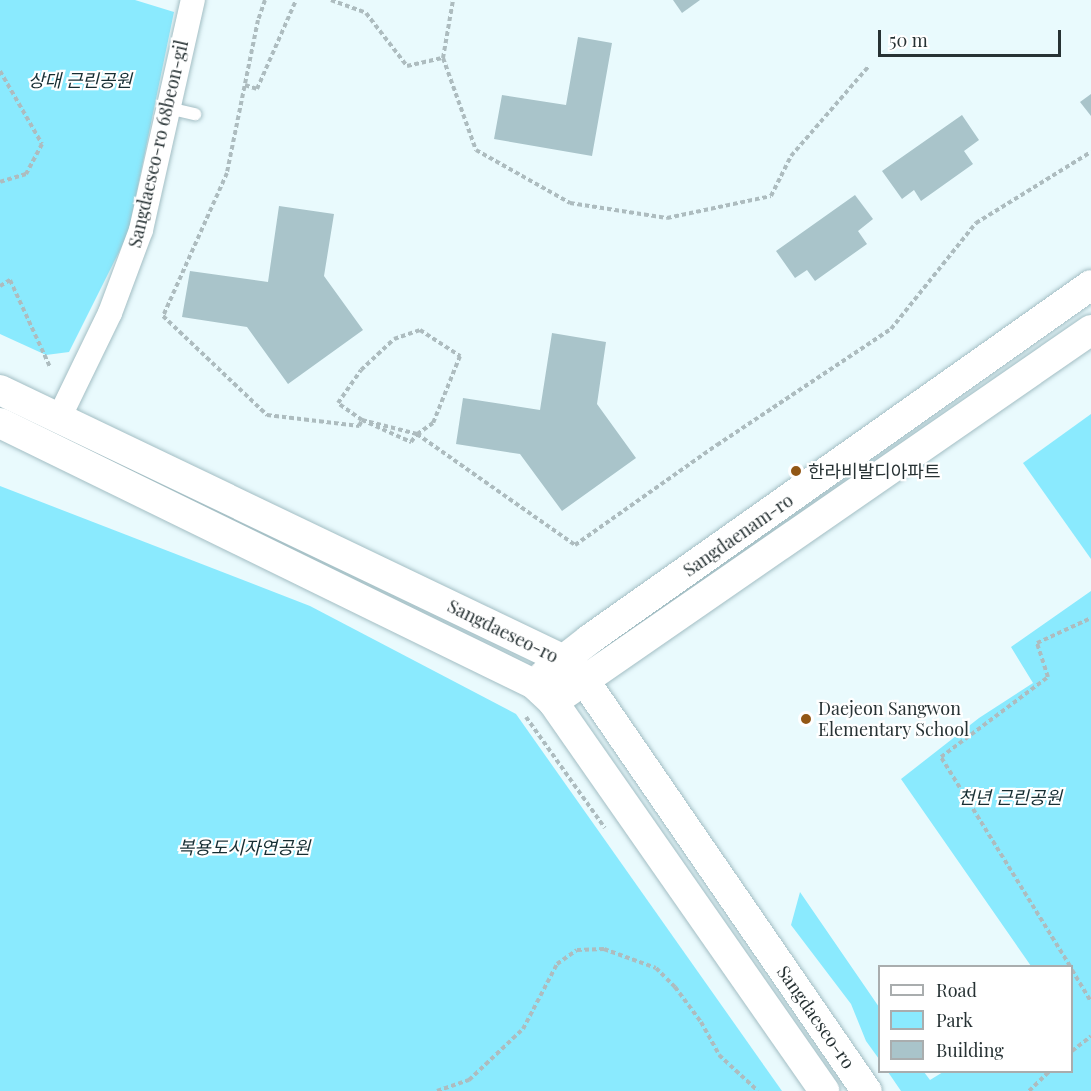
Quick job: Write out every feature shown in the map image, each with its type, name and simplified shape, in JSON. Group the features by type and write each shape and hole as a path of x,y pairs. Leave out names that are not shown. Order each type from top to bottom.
{"street":[{"name":"Sangdaeseo-ro 68beon-gil","path":"59,418 110,313 141,230 193,0"},
{"name":"Sangdaenam-ro","path":"536,698 1091,285"},
{"name":"Sangdaenam-ro","path":"573,670 1091,330"},
{"name":"Sangdaeseo-ro","path":"0,390 573,670 867,1091"},
{"name":"Sangdaeseo-ro","path":"0,423 536,698 824,1091"}],"lane":[{"path":"168,108 195,114"}],"path":[{"path":"265,0 258,20 227,173 163,316 267,415 359,426 362,420"},
{"path":"245,85 257,88 296,0"},
{"path":"331,0 366,13 407,66 443,58"},
{"path":"453,0 443,58 476,150 570,203 667,218 771,196 791,156 869,66"},
{"path":"0,71 42,144 26,174 0,182"},
{"path":"362,420 417,434 575,545 717,445 891,329 976,223 1091,152"},
{"path":"0,286 10,280 50,368"},
{"path":"420,330 460,356 433,423 417,434 411,442 362,420 338,403 361,370 394,339 420,330"},
{"path":"1068,965 941,757 1048,677 1037,643 1091,618"},
{"path":"536,698 611,837"},
{"path":"437,1091 469,1080 523,1029 557,964 577,950 604,949 656,968 675,987 701,1023 719,1055 758,1091"},
{"path":"1073,973 1091,1002"},
{"path":"1073,1050 1091,1036"},
{"path":"1029,1091 1047,1073"}],"green space":[{"name":"상대 근린공원","path":"0,0 135,0 174,12 128,234 69,352 46,355 0,334"},
{"path":"1091,414 1091,559 1023,463"},
{"name":"복용도시자연공원","path":"0,486 310,606 516,714 782,1091 0,1091"},
{"name":"천년 근린공원","path":"1091,591 1091,1091 901,1091 889,1073 925,1073 930,1080 941,1073 1073,1073 1073,965 1030,965 901,779 979,718 1033,683 1011,647"},
{"path":"800,892 878,1006 878,1058 866,1041 851,1004 791,925"}],"building":[{"path":"673,0 700,0 682,13"},
{"path":"578,37 612,43 592,156 494,139 502,95 566,105"},
{"path":"1091,94 1091,116 1080,102"},
{"path":"962,115 979,140 964,151 973,164 921,201 914,190 902,199 882,171"},
{"path":"855,195 873,219 858,231 867,244 815,281 807,270 795,278 776,251"},
{"path":"279,206 334,214 324,276 363,330 288,384 247,327 182,317 190,271 268,282"},
{"path":"552,333 606,342 597,404 636,458 562,511 520,454 456,444 463,398 540,410"}],"place":[{"name":"한라비발디아파트","path":"796,471"},
{"name":"Daejeon Sangwon Elementary School","path":"806,719"}]}
